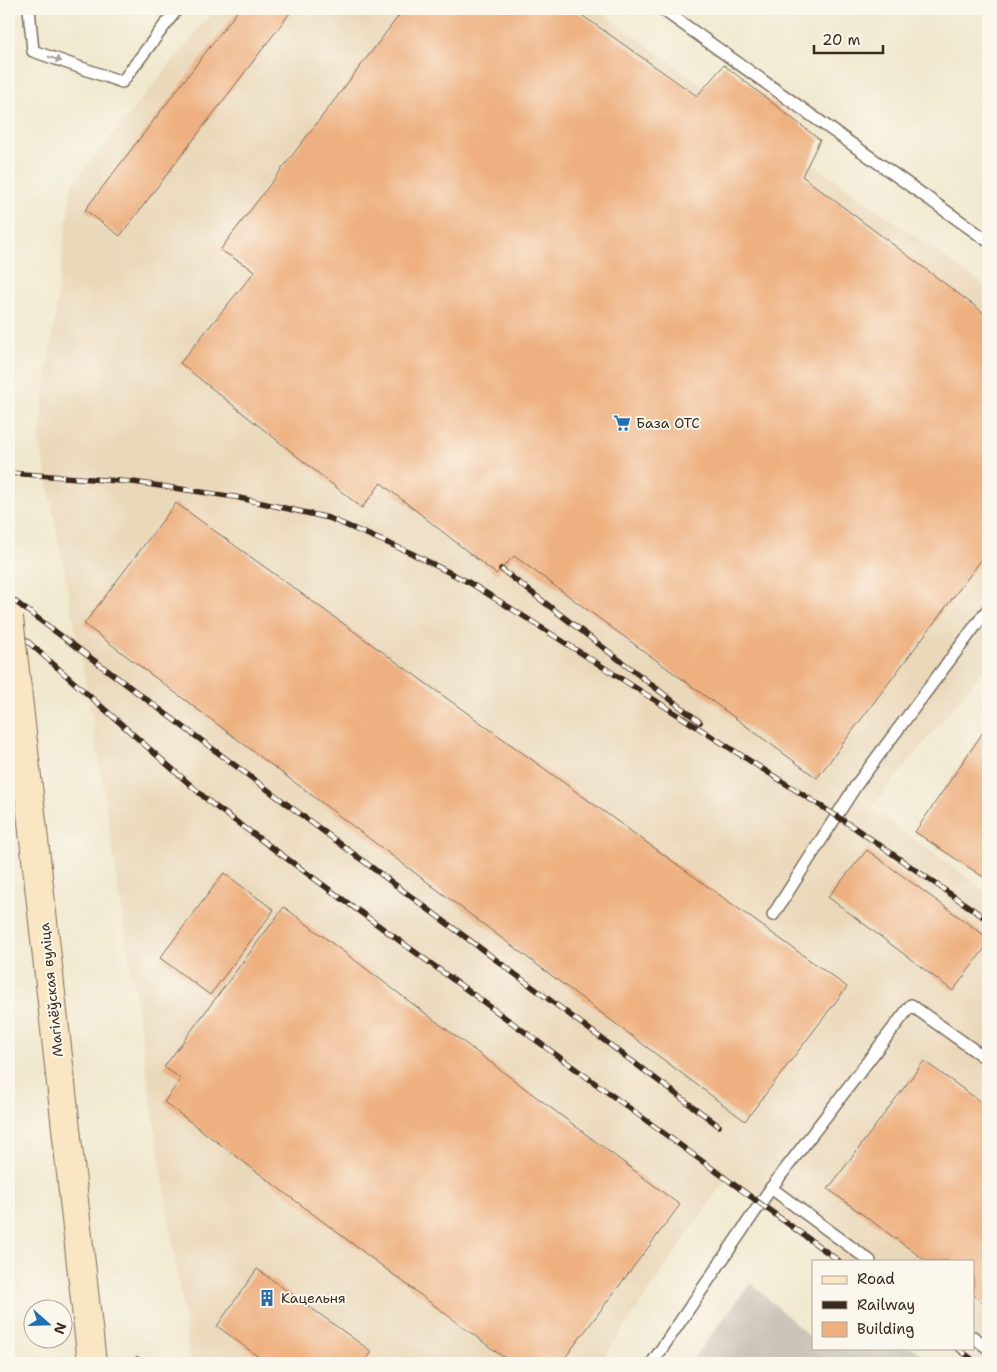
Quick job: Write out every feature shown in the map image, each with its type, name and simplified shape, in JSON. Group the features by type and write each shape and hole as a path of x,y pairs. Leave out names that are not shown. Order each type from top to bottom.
{"street":[{"name":"Магілёўская вуліца","path":"9,618 92,1363"}],"lane":[{"path":"29,9 32,52 122,82 177,9"},
{"path":"662,9 988,241"},
{"path":"772,915 856,784 988,609"},
{"path":"652,1363 771,1188 911,1005 988,1060"},
{"path":"771,1188 869,1260"},
{"path":"974,1338 988,1348"}],"path":[{"path":"137,1356 138,1363"}],"shaded area":[{"path":"215,9 596,9 988,288 988,664 871,808 988,893 988,1363 965,1363 949,1350 974,1350 974,1260 836,1260 729,1174 600,1363 191,1363 94,727 39,437 72,184"},
{"path":"751,1283 810,1337 812,1334 812,1350 916,1350 933,1363 690,1363"}],"building":[{"path":"239,9 293,9 120,236 85,210"},
{"name":"База ОТС","path":"404,9 573,9 697,96 724,65 820,140 802,176 988,316 988,551 817,778 514,556 496,574 381,483 362,508 180,363 255,271 220,250"},
{"path":"176,503 847,987 745,1121 84,624"},
{"path":"988,725 988,880 915,832"},
{"path":"867,850 988,938 988,944 953,991 828,897"},
{"path":"224,873 274,910 210,995 160,958"},
{"path":"284,907 680,1205 561,1363 505,1363 507,1360 164,1102 181,1079 164,1067"},
{"path":"924,1061 988,1107 988,1306 974,1296 974,1260 925,1260 828,1189"},
{"name":"Кацельня","path":"257,1269 372,1352 364,1363 267,1363 217,1326"}],"railway":[{"path":"9,473 133,482 235,497 329,518 411,553 470,583 520,614 852,826 988,920"},
{"path":"501,569 700,722"},
{"path":"9,597 719,1126"},
{"path":"9,625 212,804 838,1260"},
{"path":"960,1350 977,1363"}],"place":[{"name":"База ОТС","path":"622,423"},
{"name":"Кацельня","path":"267,1298"}]}
